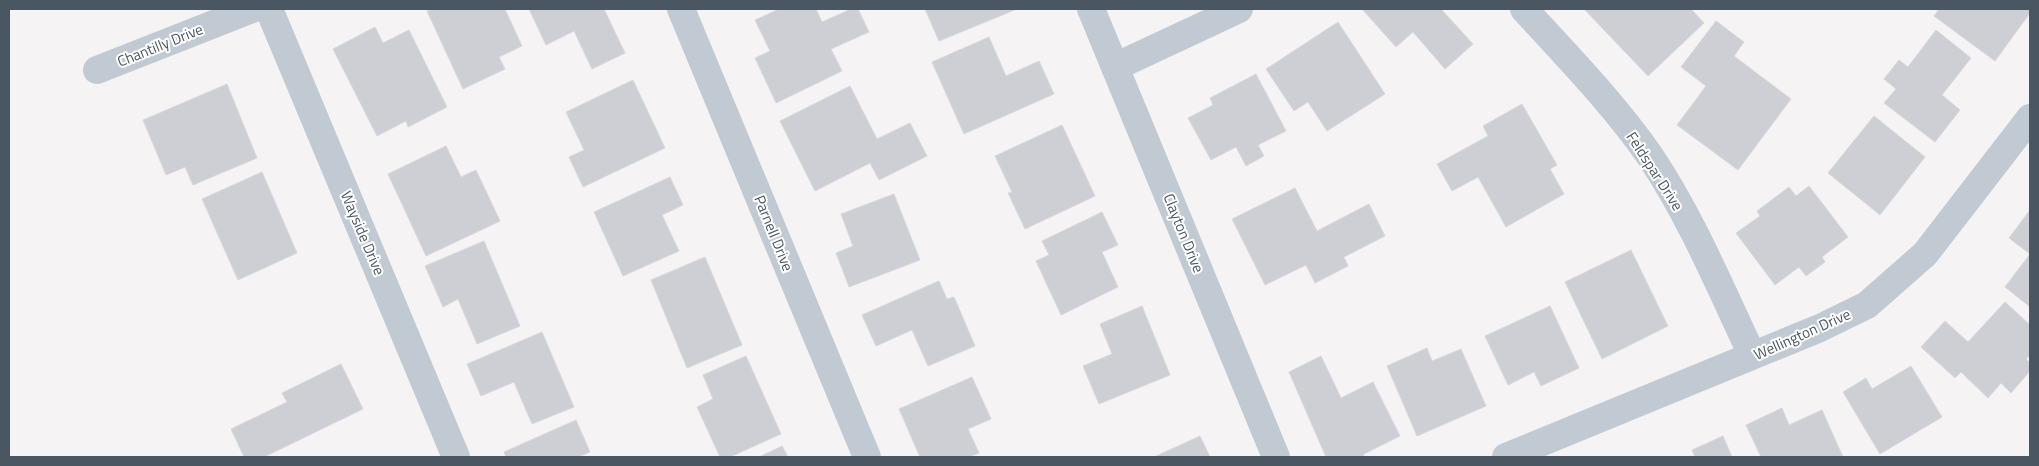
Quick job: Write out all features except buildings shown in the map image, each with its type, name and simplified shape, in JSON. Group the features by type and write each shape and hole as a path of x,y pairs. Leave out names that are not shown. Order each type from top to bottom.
{"street":[{"name":"Chantilly Drive","path":"97,70 252,9"},
{"name":"Wayside Drive","path":"269,9 456,457"},
{"name":"Parnell Drive","path":"682,9 867,457"},
{"name":"Clayton Drive","path":"1091,9 1276,457"},
{"path":"1115,67 1239,9"},
{"name":"Feldspar Drive","path":"1524,9 1588,79 1650,156 1680,207 1752,355"},
{"name":"Wellington Drive","path":"1506,457 1820,328 1867,305 1925,254 2030,118"}]}
